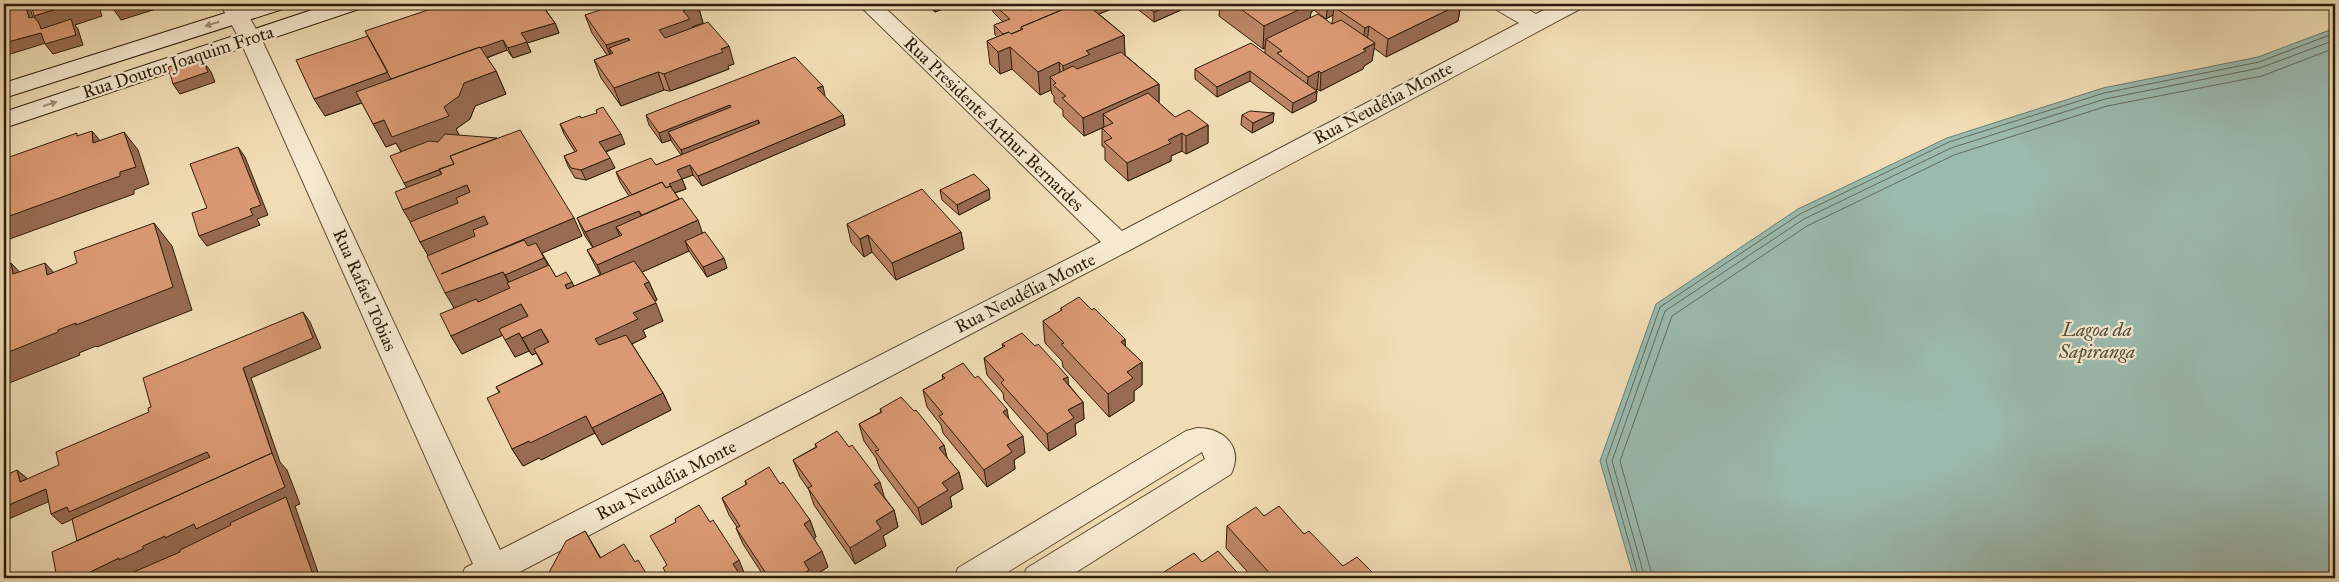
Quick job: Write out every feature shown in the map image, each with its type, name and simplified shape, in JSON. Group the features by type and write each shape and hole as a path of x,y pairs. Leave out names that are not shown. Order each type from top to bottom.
{"street":[{"name":"Rua Doutor Joaquim Frota","path":"4,120 275,4"},
{"name":"Rua Doutor Joaquim Frota","path":"4,91 239,19 351,4"},
{"name":"Rua Presidente Arthur Bernardes","path":"869,4 1119,244"},
{"path":"1503,4 1534,23"},
{"name":"Rua Neudélia Monte","path":"488,576 1572,4"},
{"name":"Rua Rafael Tobias","path":"239,19 488,576"},
{"path":"970,578 1197,440 1209,440 1219,450 1220,464 1039,578"}],"water":[{"name":"Lagoa da Sapiranga","path":"2335,28 2335,578 1634,578 1600,461 1656,304 1798,209 1947,138 2103,88 2258,57"}],"building":[{"path":"4,4 25,4 29,18 34,17 41,29 71,19 76,35 45,44 41,33 4,43"},
{"path":"31,4 73,4 34,16"},
{"path":"446,4 541,4 555,23 521,33 527,42 508,48 503,40 391,79 365,31"},
{"path":"618,4 696,4 698,5 683,11 690,19 659,30 665,38 708,22 729,46 721,49 723,52 664,74 658,72 614,88 594,60 613,53 609,48 630,40 628,38 606,45 585,15"},
{"path":"993,4 1042,4 1029,9 1031,10 1048,4 1076,4 1021,27 1021,30 1011,34 1009,32 1003,34 994,25 1010,19"},
{"path":"1076,4 1086,4 1124,35 1086,51 1090,54 1063,66 1059,62 1038,72 1010,47 998,52 987,41 1009,32 1011,34 1023,29 1021,27"},
{"path":"1086,4 1099,4 1090,7"},
{"path":"1143,4 1173,4 1154,12"},
{"path":"1234,4 1311,4 1264,26"},
{"path":"1341,4 1460,4 1388,39 1369,26 1365,28 1334,7"},
{"path":"1318,14 1332,24 1341,20 1375,43 1363,49 1366,51 1321,73 1319,71 1308,77 1277,53 1282,51 1266,39"},
{"path":"368,36 388,72 314,99 296,60"},
{"path":"1251,43 1317,91 1293,103 1250,71 1217,87 1195,69"},
{"path":"480,47 496,71 464,83 459,96 444,107 449,116 392,137 384,120 373,124 356,92"},
{"path":"1121,52 1159,84 1083,118 1062,98 1066,96 1053,85 1056,83 1050,77 1073,66 1077,69"},
{"path":"795,57 823,86 817,88 843,115 698,176 690,165 677,170 682,179 669,184 672,187 666,188 662,182 632,195 616,172 651,158 656,165 760,123 758,120 681,150 668,132 731,107 730,105 659,133 646,115"},
{"path":"197,59 204,62 208,72 173,84 168,67"},
{"path":"1148,93 1175,117 1189,110 1208,125 1186,136 1182,133 1168,140 1171,143 1127,163 1104,142 1112,138 1102,128 1113,123 1103,114"},
{"path":"603,107 621,134 599,142 610,158 581,170 571,168 564,156 577,151 560,124 580,116 581,118 597,113 596,110"},
{"path":"1250,111 1274,113 1253,123 1242,115"},
{"path":"520,130 574,218 441,274 524,240 528,246 536,243 544,258 505,275 503,272 445,293 427,256 475,236 473,230 488,224 484,216 420,242 410,222 458,203 456,198 470,192 467,185 403,210 395,192 442,174 439,169 454,164 450,156"},
{"path":"92,131 93,143 124,132 136,167 120,172 120,176 4,218 4,159 77,133 77,136"},
{"path":"445,134 497,138 450,156 454,164 404,183 390,156 429,141 438,142"},
{"path":"238,147 261,205 250,209 253,215 199,236 192,213 207,208 190,164"},
{"path":"974,174 989,189 957,205 940,190"},
{"path":"662,182 666,188 670,186 679,199 642,215 639,211 585,232 577,218"},
{"path":"922,189 961,232 892,263 868,235 860,239 847,224"},
{"path":"682,198 698,220 597,265 587,250 622,235 616,227"},
{"path":"154,223 173,287 76,325 76,323 58,330 58,332 4,354 4,266 11,263 13,274 45,263 47,275 77,263 74,252"},
{"path":"705,232 724,258 703,267 685,241"},
{"path":"634,261 649,282 644,284 656,303 633,313 638,319 595,339 599,345 626,335 663,393 592,428 586,416 530,443 529,441 512,449 487,398 500,392 496,387 543,364 534,349 549,342 541,329 522,338 519,333 505,340 499,329 528,316 521,304 451,336 440,314 476,299 478,302 510,288 507,283 549,265 556,277 566,272 572,282 565,285 567,289"},
{"path":"1079,297 1092,310 1094,308 1125,339 1121,342 1142,362 1127,372 1133,378 1108,394 1061,344 1064,343 1043,321"},
{"path":"303,312 313,338 243,368 272,453 77,541 72,519 210,457 207,452 69,512 67,507 51,514 46,489 4,507 4,476 17,470 20,482 59,465 56,452 149,412 148,408 151,407 143,378"},
{"path":"1022,333 1035,346 1038,344 1068,377 1063,379 1083,402 1068,410 1074,418 1047,434 1001,383 1004,380 984,358 1005,346 1002,344"},
{"path":"963,363 975,378 978,376 1007,409 1003,412 1023,436 1007,445 1012,452 984,470 939,416 943,414 923,390 945,378 942,375"},
{"path":"901,397 914,411 916,410 944,445 939,448 959,472 942,483 948,490 918,508 875,451 879,450 859,424 882,412 880,409"},
{"path":"837,431 849,447 852,445 880,482 874,485 894,510 876,521 881,529 850,548 808,488 812,486 793,460 817,447 815,444"},
{"path":"272,453 285,487 196,529 194,524 165,538 165,536 143,546 143,549 119,560 119,558 78,578 57,578 52,552"},
{"path":"769,467 780,484 783,482 810,520 804,524 822,551 804,562 809,570 796,578 769,578 736,528 740,526 722,498 747,484 745,481"},
{"path":"286,497 314,578 124,578 130,576 129,574 180,552 180,550 231,525 230,523"},
{"path":"699,505 710,522 713,520 739,560 733,564 742,578 669,578 663,568 667,565 650,536 676,522 675,519"},
{"path":"1279,506 1304,534 1309,531 1343,566 1357,557 1378,578 1274,578 1227,526 1256,507 1264,516"},
{"path":"585,531 600,558 624,544 635,562 638,560 649,578 546,578 566,541"},
{"path":"1218,551 1242,578 1169,578 1164,572 1194,553 1202,562"}]}
